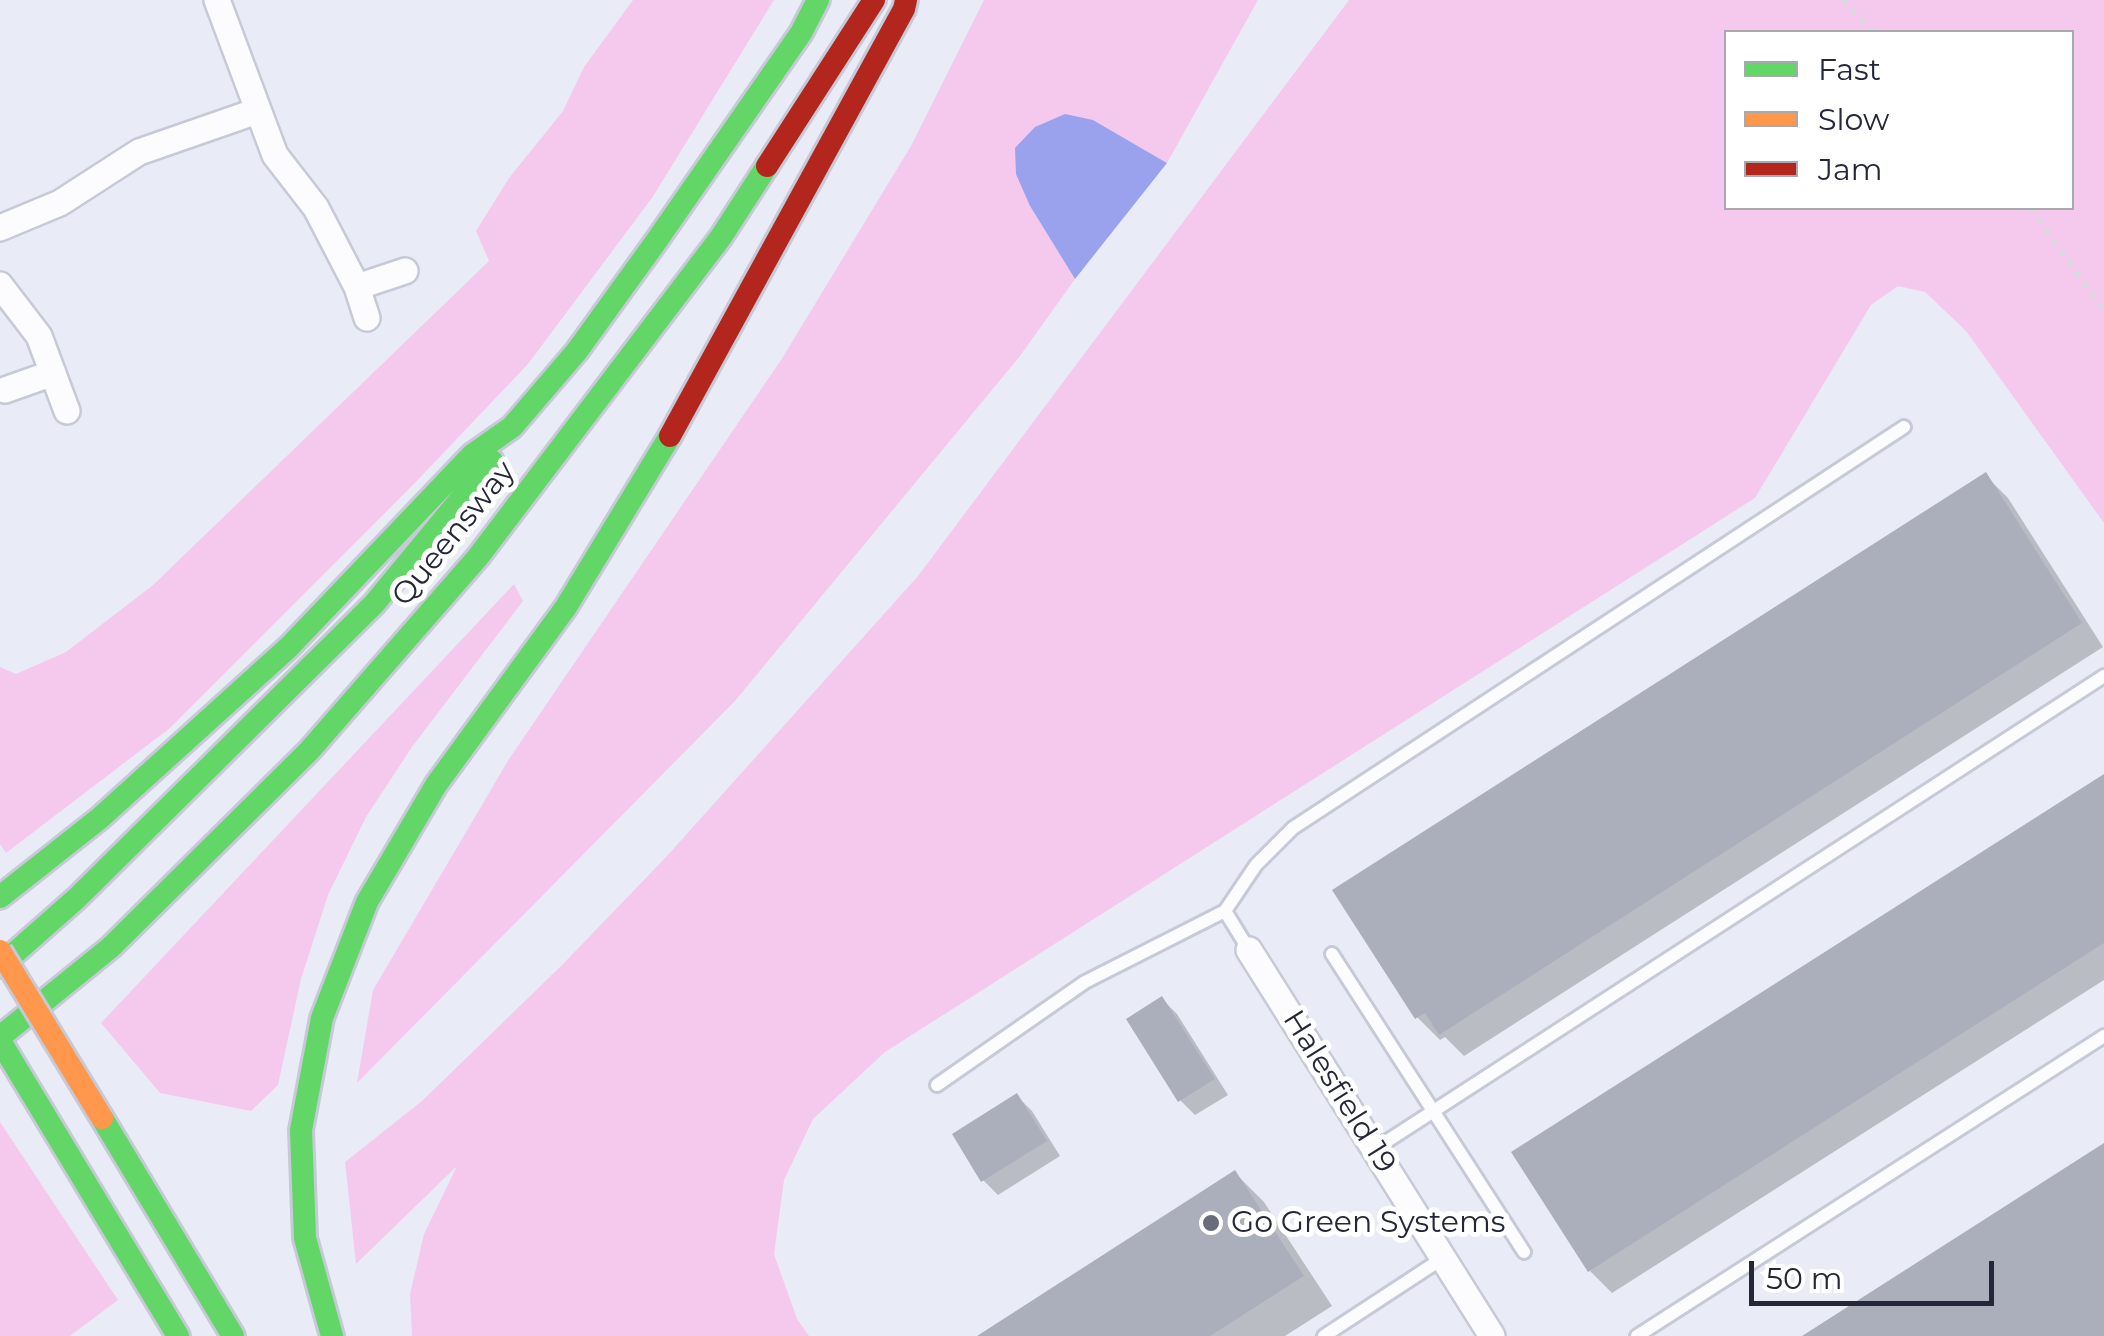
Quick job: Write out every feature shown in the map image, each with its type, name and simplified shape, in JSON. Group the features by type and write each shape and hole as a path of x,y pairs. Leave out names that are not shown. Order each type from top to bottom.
{"main road":[{"name":"Queensway","path":"0,966 77,898 374,604 487,470 512,427 576,350 655,244 801,33 818,0"},
{"name":"Queensway","path":"0,1039 111,947 310,751 478,557 720,237 874,0"},
{"path":"331,1334 306,1238 301,1130 322,1018 367,902 436,785 566,607 669,437 904,10 906,0"},
{"path":"0,897 100,818 289,647 472,455 512,427"},
{"path":"0,951 229,1330"},
{"path":"0,1039 178,1336"}],"street":[{"path":"217,0 275,155 316,208 356,287 367,318"},
{"path":"0,228 60,203 140,152 257,111"},
{"path":"356,287 405,270"},
{"path":"0,285 39,336 67,411"},
{"path":"5,390 53,373"},
{"name":"Halesfield 19","path":"1250,950 1492,1336"}],"lane":[{"path":"936,1085 1085,982 1225,912 1256,865 1292,828 1904,428"},
{"path":"1374,1149 2104,676"},
{"path":"1225,912 1250,950"},
{"path":"1332,954 1524,1252"},
{"path":"1637,1336 2104,1036"},
{"path":"1324,1336 1443,1258"}],"path":[{"path":"1843,0 1870,30"},
{"path":"2033,210 2104,311"}],"shaded area":[{"path":"633,0 774,0 652,198 528,364 170,728 6,853 0,844 0,667 16,674 66,652 153,585 489,261 476,231 509,178 563,111 584,67"},
{"path":"984,0 1258,0 1167,163 1093,120 1030,206 1075,279 1020,356 735,701 357,1083 373,990 509,759 781,360 911,146"},
{"path":"1349,0 2104,0 2104,523 1966,331 1925,292 1898,286 1871,305 1755,498 885,1052 813,1119 784,1180 774,1254 797,1319 809,1336 412,1336 410,1294 424,1234 457,1166 356,1264 345,1162 422,1101 667,856 918,576"},
{"path":"514,584 523,601 412,747 366,817 328,895 301,979 278,1085 251,1111 160,1093 101,1023"},
{"path":"0,1122 118,1300 70,1336 0,1336"}],"water":[{"path":"1065,114 1093,120 1167,163 1075,279 1030,206 1016,174 1015,148 1035,127"}],"building":[{"path":"1986,472 2082,623 1439,1035 1425,1013 1415,1019 1332,890"},
{"path":"2104,774 2104,943 1588,1272 1511,1152"},
{"path":"1162,996 1215,1079 1178,1102 1126,1019"},
{"path":"1017,1093 1047,1141 981,1182 952,1134"},
{"path":"2104,1143 2104,1336 1802,1336"},
{"name":"Go Green Systems","path":"1235,1170 1304,1276 1210,1336 977,1336"}],"traffic: fast":[{"path":"0,897 100,818 289,647 472,455 512,427 577,351 655,243 801,33 818,0"},
{"path":"0,1037 111,947 309,751 478,557 721,237 767,166"},
{"path":"332,1336 305,1238 301,1130 322,1018 367,902 436,785 566,607 670,436"},
{"path":"0,966 77,898 374,604 492,461"},
{"path":"0,1041 178,1336"},
{"path":"102,1118 233,1336"}],"traffic: jam":[{"path":"767,166 874,0"},
{"path":"670,436 906,0"}],"traffic: slow":[{"path":"0,951 102,1118"}],"place":[{"name":"Go Green Systems","path":"1211,1223"}]}
